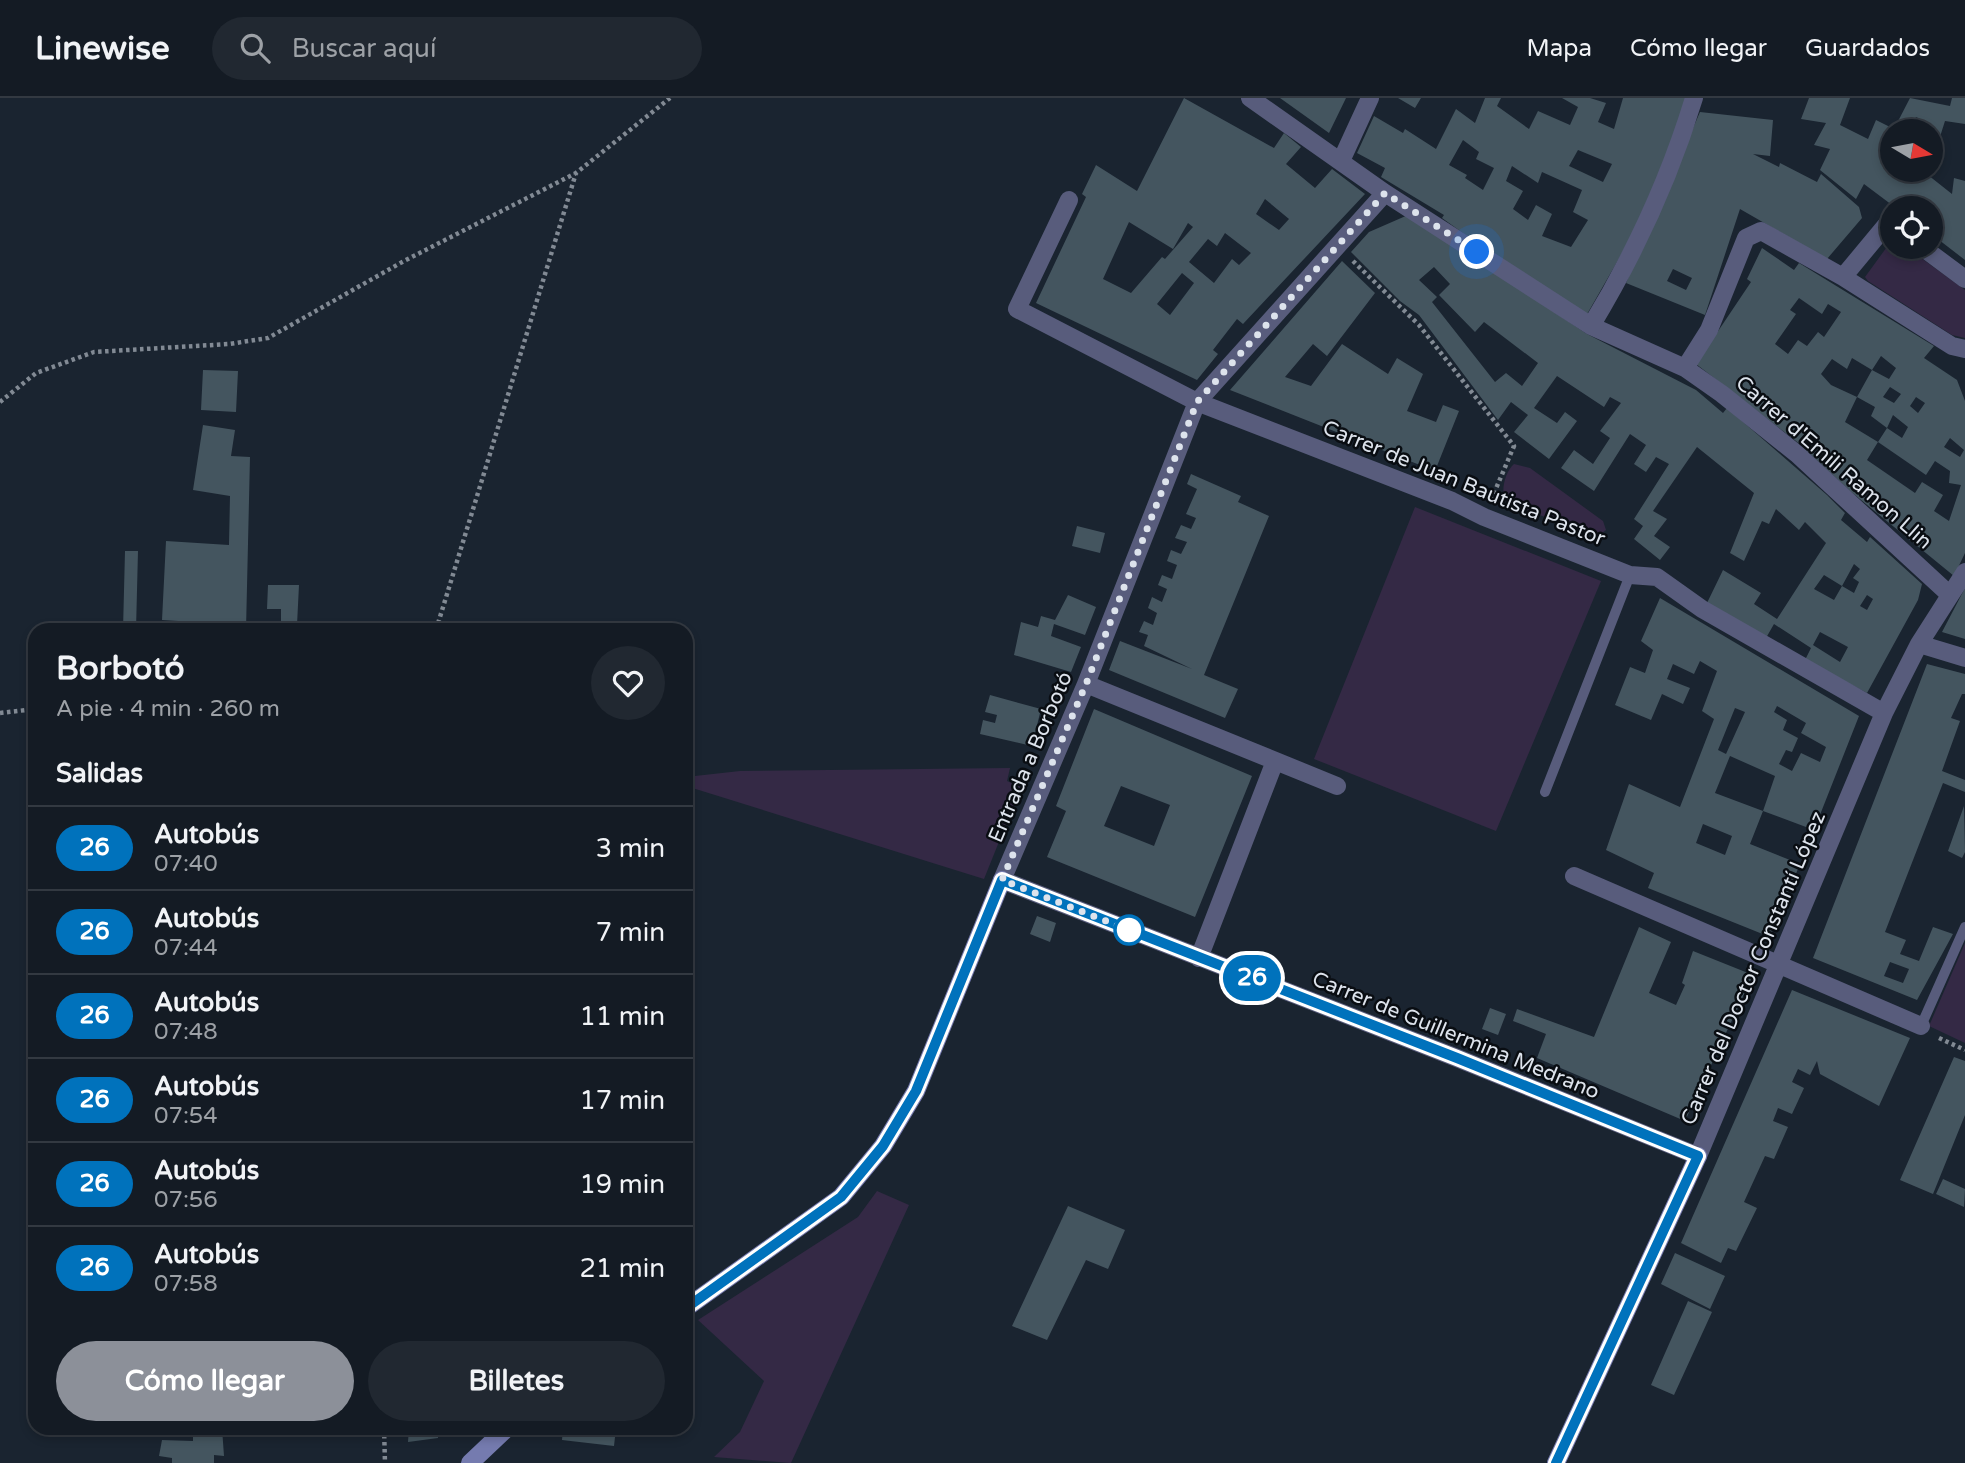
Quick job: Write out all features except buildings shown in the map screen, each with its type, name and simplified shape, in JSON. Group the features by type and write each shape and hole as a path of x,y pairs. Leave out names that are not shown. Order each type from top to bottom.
{"street":[{"name":"Carrer d'Emili Ramon Llin","path":"1250,98 1385,193 1591,326 1685,368 1797,454 1950,595"},
{"path":"1341,161 1370,98"},
{"path":"1591,326 1614,288 1654,205 1694,98"},
{"name":"Entrada a Borbotó","path":"693,1303 841,1197 883,1146 916,1091 1086,684 1197,402 1385,193"},
{"name":"Carrer de Juan Bautista Pastor","path":"1069,200 1017,309 1197,402 1452,501 1484,517 1630,575 1657,577 1714,616 1884,713"},
{"path":"1685,368 1709,330 1746,238 1761,231 1843,277 1952,346 1965,349"},
{"path":"1843,277 1880,231"},
{"path":"1938,259 1965,279"},
{"name":"Carrer del Doctor Constantí López","path":"1556,1463 1698,1156 1884,713 1919,643 1965,572"},
{"path":"1919,643 1965,658"},
{"path":"1086,684 1337,786"},
{"path":"1199,958 1275,761"},
{"path":"1574,876 1921,1026"},
{"name":"Carrer de Guillermina Medrano","path":"1002,880 1698,1156"},
{"path":"470,1463 500,1435"}],"lane":[{"path":"1545,792 1630,575"},
{"path":"1921,1026 1965,927"}],"path":[{"path":"0,402 36,373 94,352 229,344 268,338 404,261 576,173 670,98"},
{"path":"438,623 576,173"},
{"path":"1337,246 1419,325 1514,446 1484,517"},
{"path":"0,713 28,710"},
{"path":"1921,1026 1927,1033 1965,1050"},
{"path":"384,1435 385,1463"}],"shaded area":[{"path":"1880,256 1880,259 1922,259 1965,290 1965,338 1952,335 1865,277"},
{"path":"1514,464 1530,468 1603,521 1606,530 1597,537 1506,502 1504,482"},
{"path":"1415,507 1601,581 1496,831 1314,759"},
{"path":"1010,768 1007,781 1021,787 984,879 693,788 693,776 740,771"},
{"path":"1965,943 1965,1043 1929,1026"},
{"path":"877,1191 909,1205 791,1463 714,1457 740,1432 764,1381 698,1320 858,1217"}],"bus line":[{"name":"26","path":"693,1304 841,1197 883,1146 916,1091 1002,880 1457,1058 1698,1156 1556,1463"}],"route":[{"path":"1129,930 1002,880 1086,684 1197,402 1385,193 1477,252"}]}
